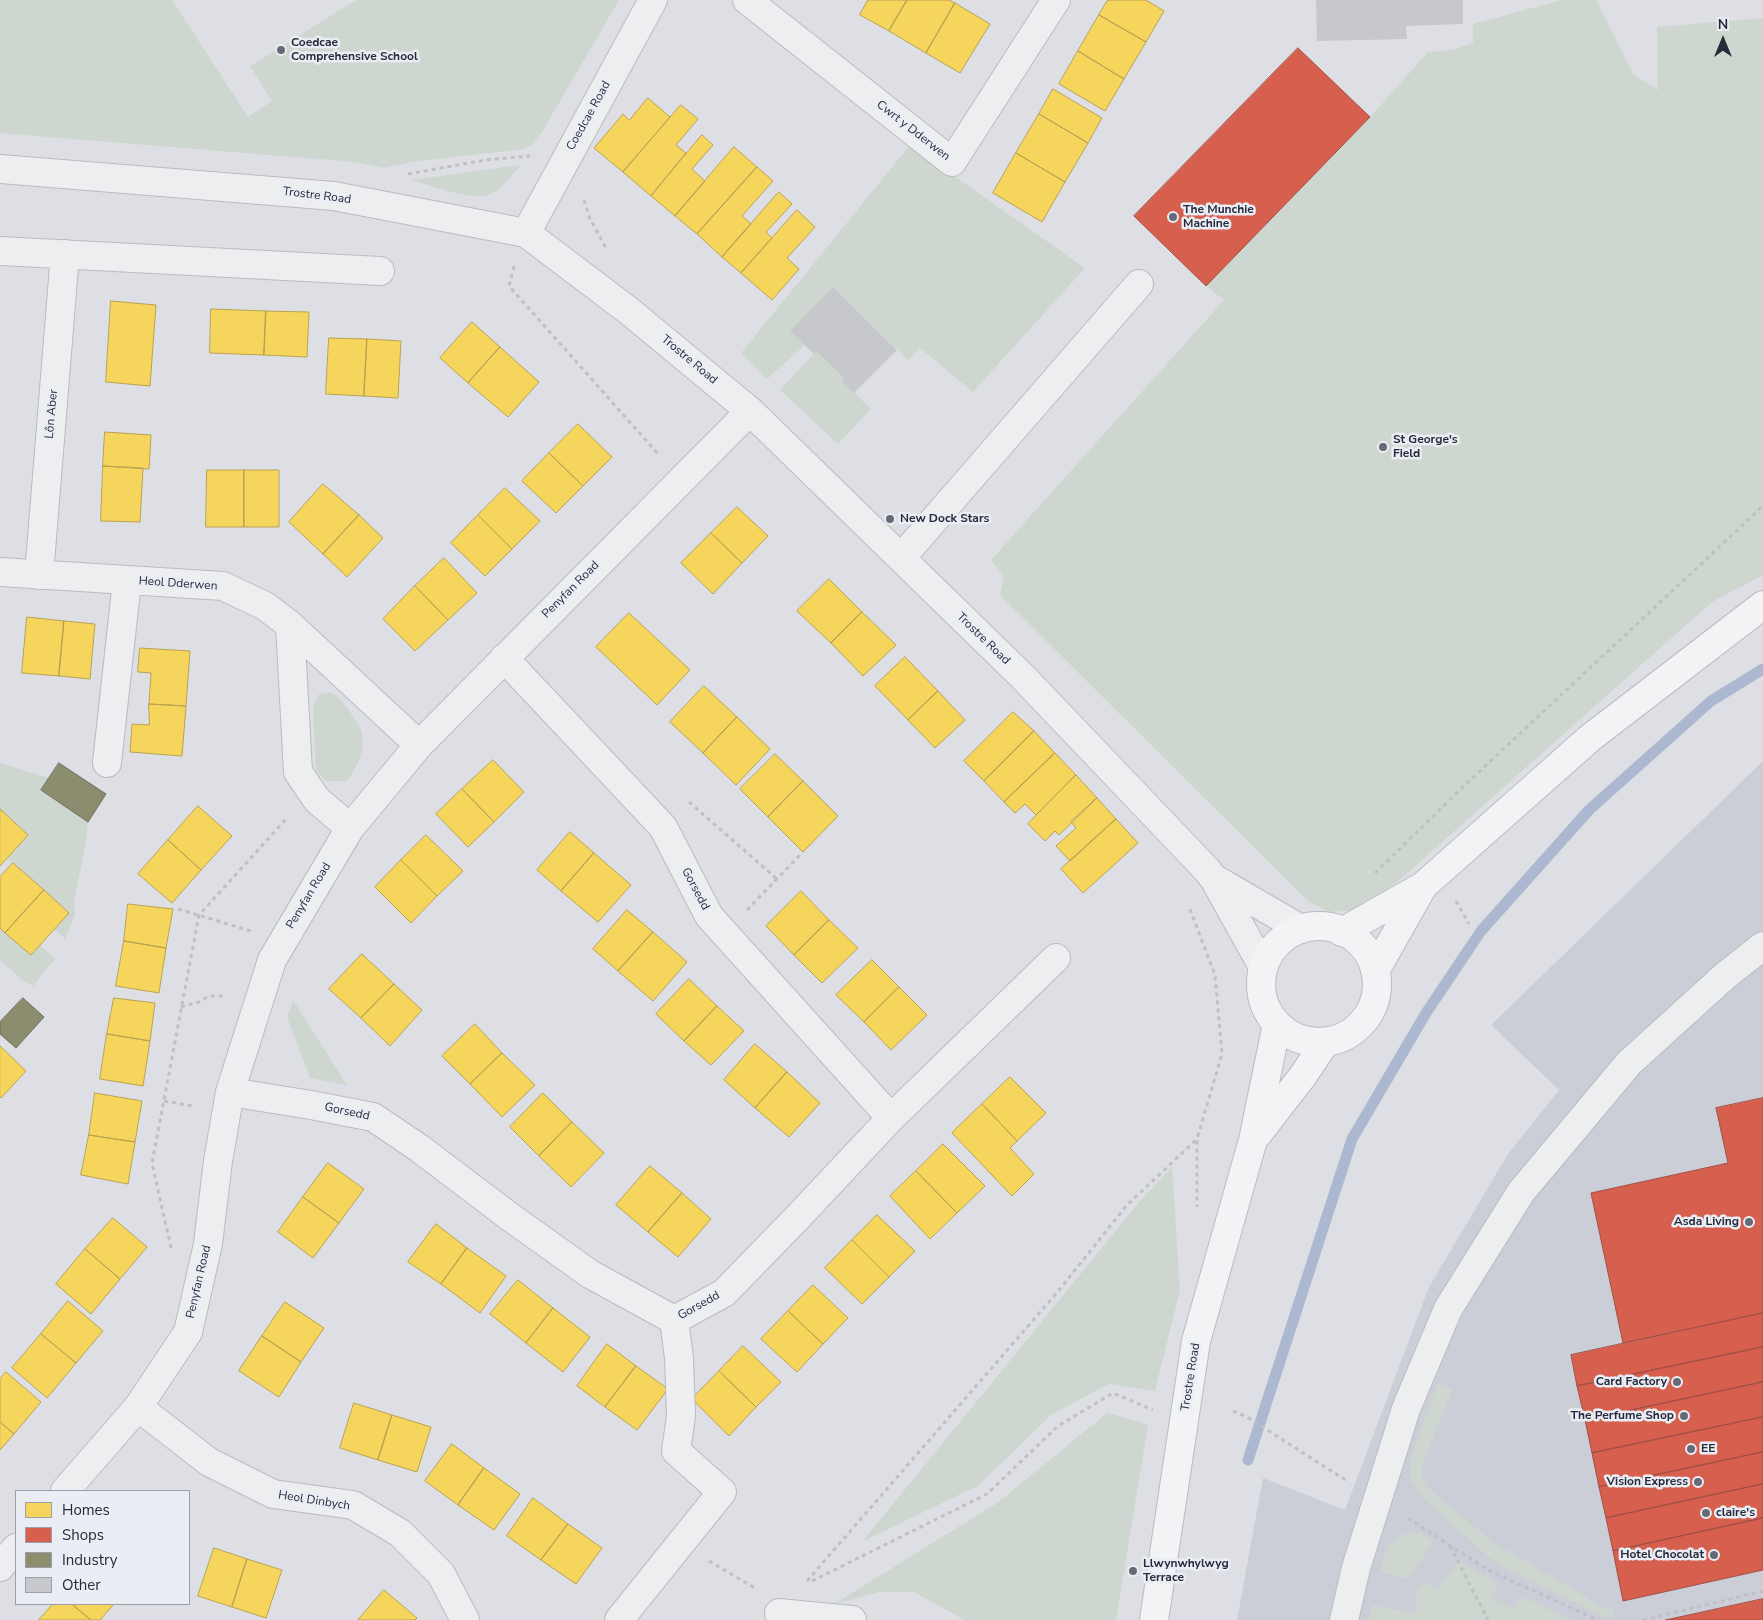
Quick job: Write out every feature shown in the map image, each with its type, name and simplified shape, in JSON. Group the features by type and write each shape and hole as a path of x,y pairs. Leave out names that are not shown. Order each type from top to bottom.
{"main road":[{"path":"1342,932 1423,886 1590,738 1763,605"},
{"path":"1375,971 1423,886"},
{"path":"1319,926 1337,929 1353,937 1366,950 1375,971 1377,984 1374,1002 1366,1018 1353,1032 1337,1040 1325,1042 1301,1040 1285,1032 1272,1018 1263,1003 1260,984 1263,967 1271,950 1284,938 1301,929 1319,926"},
{"name":"Trostre Road","path":"1154,1620 1196,1341 1254,1140 1277,1024"},
{"name":"Trostre Road","path":"1254,1140 1302,1077 1325,1042"}],"street":[{"name":"Coedcae Road","path":"526,233 653,0"},
{"name":"Cwrt y Dderwen","path":"747,0 952,162 1056,0"},
{"name":"Trostre Road","path":"0,169 334,196 526,233 630,311 750,411 1023,677 1210,874 1263,967"},
{"path":"0,251 380,271"},
{"name":"Lôn Aber","path":"39,575 65,254"},
{"path":"901,558 1139,284"},
{"name":"Penyfan Road","path":"66,1490 138,1407 188,1332 208,1244 218,1161 230,1092 272,960 350,828 419,745 750,411"},
{"name":"Heol Dderwen","path":"0,572 223,586 265,606 290,625 419,745"},
{"path":"107,764 128,580"},
{"path":"290,625 298,772 318,800 350,828"},
{"name":"Gorsedd","path":"504,658 663,827 709,916 891,1118"},
{"name":"Trostre Road","path":"1210,874 1301,929"},
{"path":"1344,1620 1356,1568 1406,1409 1448,1309 1521,1192 1629,1063 1726,976 1763,946"},
{"name":"Gorsedd","path":"674,1320 724,1292 891,1118 1056,958"},
{"name":"Gorsedd","path":"230,1092 311,1104 373,1117 419,1148 510,1217 590,1274 674,1320"},
{"name":"Gorsedd","path":"674,1320 679,1358 681,1416 676,1451 722,1492 680,1544"},
{"name":"Heol Dinbych","path":"138,1407 209,1462 273,1494 353,1505 400,1533 441,1574 465,1620"},
{"path":"619,1620 680,1544"},
{"path":"0,1567 15,1549"},
{"path":"782,1609 852,1620"}],"path":[{"path":"515,264 510,286 659,456"},
{"path":"1371,876 1763,506"},
{"path":"683,796 777,879"},
{"path":"172,1254 152,1163 199,915 288,817"},
{"path":"744,914 800,855"},
{"path":"1186,1410 1150,1410 1113,1392 1058,1426 987,1494 803,1586 1055,1295 1127,1204 1197,1139 1222,1054 1214,976 1185,898 1210,874"},
{"path":"178,909 254,932"},
{"path":"181,1007 199,1002 209,996 228,996"},
{"path":"164,1101 201,1107"},
{"path":"1233,1411 1247,1417 1488,1570 1598,1620"},
{"path":"680,1544 782,1609"},
{"path":"1450,1545 1488,1620"},
{"path":"1643,1620 1763,1591"}],"shaded area":[{"name":"Coedcae Comprehensive School","path":"0,0 172,0 248,117 272,101 250,66 356,0 619,0 542,132 531,145 524,149 412,162 383,168 355,162 0,133"},
{"name":"St George's Field","path":"1562,0 1596,0 1633,74 1658,90 1657,27 1763,18 1763,575 1712,602 1403,877 1362,910 1329,912 1309,902 1000,595 1004,576 991,560 1224,300 1206,286 1370,117 1428,52 1452,50 1473,43 1473,24"},
{"path":"910,145 1085,268 973,392 920,348 908,360 833,287 791,331 805,345 767,379 741,353"},
{"path":"521,165 499,189 482,196 462,194 411,180"},
{"path":"816,351 845,379 843,382 871,409 838,444 780,390"},
{"path":"331,692 344,703 362,733 362,752 347,781 327,781 316,771 313,708 319,694"},
{"path":"1763,761 1763,1620 1237,1620 1263,1478 1345,1510 1429,1287 1508,1154 1559,1090 1491,1025"},
{"path":"0,763 49,778 41,790 88,822 74,903 75,915 65,939 54,929 69,913 7,858 28,835 0,809"},
{"path":"0,928 31,955 40,945 55,959 33,986 24,981 0,960"},
{"path":"293,1000 347,1085 310,1078 287,1017"},
{"path":"1172,1167 1180,1290 1155,1391 1109,1384 1051,1415 979,1485 862,1542 1140,1201"},
{"path":"1438,1382 1452,1389 1422,1466 1422,1474 1429,1489 1491,1541 1606,1609 1612,1608 1616,1617 1603,1617 1498,1565 1422,1497 1410,1479 1410,1461"},
{"path":"1107,1413 1148,1424 1116,1620 964,1620 914,1592 879,1592 834,1604 997,1503"},
{"path":"1408,1532 1422,1533 1433,1541 1409,1579 1381,1572 1386,1552 1391,1543"},
{"path":"1458,1561 1498,1584 1491,1598 1514,1609 1521,1596 1571,1620 1369,1620 1372,1605 1416,1614 1417,1590 1424,1581 1438,1590"}],"building: Homes":[{"path":"868,0 907,0 889,31 860,15"},
{"path":"907,0 949,0 955,3 926,53 889,31"},
{"path":"1108,0 1146,0 1164,11 1146,42 1099,15"},
{"path":"955,3 990,24 960,73 926,53"},
{"path":"1099,15 1146,42 1124,79 1078,51"},
{"path":"1078,51 1124,79 1105,111 1059,84"},
{"path":"1053,89 1102,118 1088,143 1039,114"},
{"path":"648,98 670,117 623,172 594,148 623,114 629,120"},
{"path":"681,105 698,119 676,145 686,153 651,196 623,172"},
{"path":"1039,114 1088,143 1065,182 1016,153"},
{"path":"702,135 713,145 692,169 705,181 675,216 651,196"},
{"path":"734,147 757,167 697,234 675,216"},
{"path":"1016,153 1065,182 1042,222 993,193"},
{"path":"757,167 773,181 742,216 751,224 722,257 697,234"},
{"path":"779,192 792,204 766,232 772,238 741,273 722,257"},
{"path":"797,210 815,227 787,258 799,269 772,300 741,273"},
{"path":"111,301 156,305 150,386 106,382"},
{"path":"211,309 266,311 264,355 210,353"},
{"path":"266,311 309,312 307,357 264,355"},
{"path":"472,322 500,347 468,383 440,358"},
{"path":"329,338 367,339 364,396 326,394"},
{"path":"367,339 401,341 398,398 364,396"},
{"path":"500,347 539,382 508,417 468,383"},
{"path":"578,424 612,457 583,486 549,453"},
{"path":"105,432 151,435 149,469 103,466"},
{"path":"549,453 583,486 556,513 522,481"},
{"path":"103,466 143,468 140,522 101,521"},
{"path":"207,470 244,470 244,527 206,527"},
{"path":"244,470 279,470 279,527 244,527"},
{"path":"323,484 359,515 323,554 289,522"},
{"path":"505,488 540,521 512,549 478,515"},
{"path":"737,507 768,536 742,563 711,533"},
{"path":"359,515 383,538 347,577 323,554"},
{"path":"478,515 512,549 485,576 451,543"},
{"path":"711,533 742,563 713,594 681,563"},
{"path":"444,558 477,593 448,620 415,586"},
{"path":"829,579 862,612 831,643 797,611"},
{"path":"415,586 448,620 415,651 383,619"},
{"path":"862,612 896,645 863,676 831,643"},
{"path":"629,613 690,670 657,705 596,647"},
{"path":"27,617 64,621 59,676 22,673"},
{"path":"64,621 95,624 90,679 59,676"},
{"path":"140,648 190,651 186,706 149,704 151,673 138,672"},
{"path":"905,657 938,691 908,720 875,686"},
{"path":"704,686 737,717 703,753 670,722"},
{"path":"938,691 965,720 935,748 908,720"},
{"path":"149,704 186,706 182,756 130,752 132,724 149,725"},
{"path":"1013,712 1034,731 984,781 964,761"},
{"path":"737,717 770,749 736,785 703,753"},
{"path":"1034,731 1055,753 1004,802 984,781"},
{"path":"1055,753 1076,775 1036,815 1025,804 1015,813 1004,802"},
{"path":"775,754 803,781 768,817 740,789"},
{"path":"493,760 524,792 494,822 462,789"},
{"path":"1076,775 1097,798 1059,835 1055,831 1045,841 1028,824"},
{"path":"803,781 838,816 803,852 768,817"},
{"path":"462,789 494,822 468,847 436,814"},
{"path":"1097,798 1116,819 1070,861 1056,846 1076,828 1071,822"},
{"path":"198,806 232,836 201,870 168,840"},
{"path":"0,809 28,835 0,866"},
{"path":"1116,819 1138,843 1083,893 1061,869"},
{"path":"570,832 594,853 561,891 537,870"},
{"path":"426,835 463,871 437,896 401,860"},
{"path":"168,840 201,870 172,903 138,874"},
{"path":"594,853 631,885 598,922 561,891"},
{"path":"401,860 437,896 411,923 375,887"},
{"path":"13,863 44,890 5,933 0,928 0,877"},
{"path":"44,890 69,913 31,955 5,933"},
{"path":"801,891 829,920 794,955 766,926"},
{"path":"128,904 173,909 166,948 124,941"},
{"path":"627,910 653,932 618,971 593,949"},
{"path":"829,920 858,948 822,983 794,955"},
{"path":"653,932 687,962 653,1001 618,971"},
{"path":"124,941 166,948 159,993 116,986"},
{"path":"362,954 394,984 361,1018 329,989"},
{"path":"872,960 899,987 864,1022 836,995"},
{"path":"689,979 717,1006 684,1041 656,1014"},
{"path":"394,984 422,1010 390,1046 361,1018"},
{"path":"899,987 927,1015 891,1050 864,1022"},
{"path":"114,998 155,1003 150,1041 107,1034"},
{"path":"717,1006 744,1031 711,1065 684,1041"},
{"path":"475,1024 502,1053 470,1084 442,1056"},
{"path":"107,1034 150,1041 143,1086 100,1079"},
{"path":"755,1044 787,1072 755,1108 724,1080"},
{"path":"0,1046 26,1071 1,1098 0,1097"},
{"path":"502,1053 535,1085 502,1117 470,1084"},
{"path":"787,1072 820,1103 789,1137 755,1108"},
{"path":"1010,1077 1046,1113 1017,1141 982,1104"},
{"path":"95,1093 142,1101 135,1142 89,1135"},
{"path":"543,1093 572,1122 539,1156 510,1127"},
{"path":"982,1104 1017,1141 1010,1148 1034,1174 1012,1196 952,1133"},
{"path":"572,1122 604,1153 571,1187 539,1156"},
{"path":"89,1135 135,1142 128,1184 81,1175"},
{"path":"943,1144 985,1186 957,1213 916,1171"},
{"path":"328,1163 364,1189 339,1223 303,1197"},
{"path":"650,1166 682,1193 648,1232 616,1205"},
{"path":"916,1171 957,1213 930,1239 890,1196"},
{"path":"682,1193 711,1219 678,1257 648,1232"},
{"path":"303,1197 339,1223 313,1258 278,1232"},
{"path":"877,1215 915,1251 889,1277 852,1240"},
{"path":"113,1218 147,1247 120,1279 85,1249"},
{"path":"436,1224 467,1248 441,1284 408,1262"},
{"path":"852,1240 889,1277 862,1304 825,1268"},
{"path":"467,1248 506,1276 480,1313 441,1284"},
{"path":"85,1249 120,1279 91,1314 56,1284"},
{"path":"518,1280 553,1308 526,1343 490,1314"},
{"path":"813,1285 848,1318 823,1344 788,1311"},
{"path":"68,1301 103,1331 76,1363 41,1334"},
{"path":"285,1302 324,1328 301,1362 262,1336"},
{"path":"553,1308 590,1337 563,1372 526,1343"},
{"path":"788,1311 823,1344 797,1372 761,1339"},
{"path":"41,1334 76,1363 47,1398 12,1368"},
{"path":"262,1336 301,1362 279,1397 239,1371"},
{"path":"607,1344 636,1366 605,1407 577,1386"},
{"path":"743,1346 781,1382 756,1407 719,1371"},
{"path":"636,1366 668,1389 637,1430 605,1407"},
{"path":"719,1371 756,1407 729,1436 692,1399"},
{"path":"6,1372 41,1402 14,1434 0,1422 0,1379"},
{"path":"354,1403 392,1415 378,1460 340,1448"},
{"path":"392,1415 431,1427 417,1472 378,1460"},
{"path":"0,1422 14,1434 0,1450"},
{"path":"452,1444 484,1468 458,1505 425,1481"},
{"path":"484,1468 520,1494 494,1530 458,1505"},
{"path":"533,1498 568,1524 541,1560 507,1536"},
{"path":"568,1524 602,1548 576,1584 541,1560"},
{"path":"214,1548 247,1559 232,1607 198,1596"},
{"path":"247,1559 282,1570 266,1618 232,1607"},
{"path":"384,1590 417,1618 415,1620 358,1620"},
{"path":"52,1605 73,1605 91,1620 39,1620"},
{"path":"73,1605 113,1605 100,1620 91,1620"}],"building: Shops":[{"path":"1298,48 1370,117 1206,286 1134,216"},
{"path":"1763,1098 1763,1313 1623,1343 1591,1193 1728,1163 1716,1108"},
{"path":"1763,1313 1763,1347 1577,1386 1571,1355"},
{"path":"1763,1347 1763,1382 1585,1420 1577,1386"},
{"path":"1763,1382 1763,1417 1592,1453 1585,1420"},
{"path":"1763,1417 1763,1452 1599,1487 1592,1453"},
{"path":"1763,1452 1763,1484 1606,1518 1599,1487"},
{"path":"1763,1484 1763,1518 1613,1551 1606,1518"},
{"path":"1763,1518 1763,1570 1623,1601 1613,1551"},
{"path":"1763,1599 1763,1620 1666,1620"}],"building: Industry":[{"path":"59,763 106,794 88,822 41,790"},
{"path":"23,998 44,1017 16,1048 0,1034 0,1022"}],"building: Other":[{"path":"1316,0 1463,0 1463,24 1406,26 1407,39 1317,41"},
{"path":"833,287 897,350 854,393 842,382 845,379 816,351 814,354 790,331"}],"waterway":[{"path":"1248,1460 1352,1139 1426,1013 1481,931 1589,810 1711,701 1763,669"}],"place":[{"name":"Coedcae Comprehensive School","path":"281,50"},
{"name":"The Munchie Machine","path":"1173,217"},
{"name":"St George's Field","path":"1383,447"},
{"name":"New Dock Stars","path":"890,519"},
{"name":"Asda Living","path":"1749,1222"},
{"name":"Card Factory","path":"1677,1382"},
{"name":"The Perfume Shop","path":"1684,1416"},
{"name":"EE","path":"1691,1449"},
{"name":"Vision Express","path":"1698,1482"},
{"name":"claire's","path":"1706,1513"},
{"name":"Hotel Chocolat","path":"1714,1555"},
{"name":"Llwynwhylwyg Terrace","path":"1133,1571"}]}
